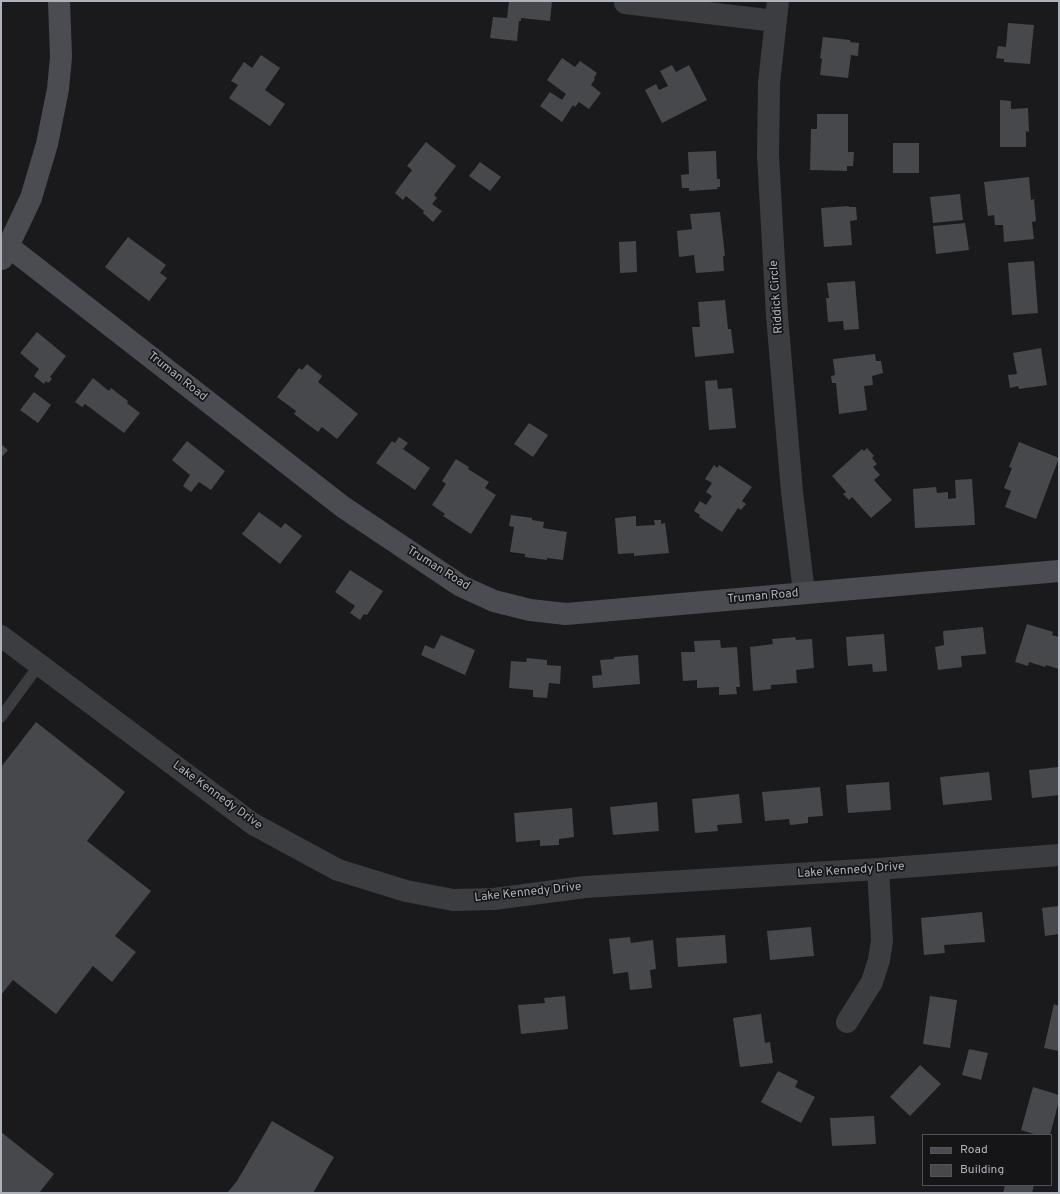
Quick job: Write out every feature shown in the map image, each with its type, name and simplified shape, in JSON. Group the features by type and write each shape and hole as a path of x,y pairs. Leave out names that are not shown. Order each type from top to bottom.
{"street":[{"path":"4,253 31,198 47,144 58,90 61,57 59,1"},
{"path":"625,3 777,11"},
{"name":"Riddick Circle","path":"777,11 769,83 768,155 778,316 791,484 804,593"},
{"name":"Truman Road","path":"4,253 343,507 461,586 488,598 530,610 566,614 1059,571"},
{"name":"Lake Kennedy Drive","path":"1,636 253,824 338,870 406,891 453,900 494,899 585,887 878,869 1059,855"},
{"path":"847,1022 872,982 880,960 882,941 878,869"}],"lane":[{"path":"1,717 5,704 39,665"}],"building":[{"path":"509,1 552,1 550,21 521,18 521,21 519,21 517,41 490,38 493,17 507,18"},
{"path":"1008,23 1034,25 1030,64 1004,62 1004,59 996,58 998,46 1006,47"},
{"path":"823,37 850,40 850,42 859,43 858,56 851,55 848,78 820,75 822,59 820,58"},
{"path":"261,55 280,68 265,90 285,104 270,126 229,98 238,85 231,81 244,62 252,68"},
{"path":"562,58 575,67 580,61 597,73 591,85 601,93 589,109 579,102 575,107 573,105 562,122 540,106 550,92 562,100 566,94 547,80"},
{"path":"672,65 676,72 689,65 707,100 662,123 645,90 656,84 659,90 668,86 660,71"},
{"path":"1000,100 1011,101 1011,109 1028,108 1029,132 1026,131 1026,147 1000,147"},
{"path":"817,114 848,114 848,152 854,152 853,166 847,166 847,171 810,170 811,129 817,129"},
{"path":"426,142 456,166 434,195 437,198 432,204 442,211 433,222 423,213 424,211 406,196 403,200 395,193 412,170 407,166"},
{"path":"893,143 919,143 919,173 893,173"},
{"path":"716,151 717,179 720,179 720,187 717,187 718,189 689,191 689,188 682,188 681,175 689,174 688,152"},
{"path":"480,162 501,177 490,191 469,176"},
{"path":"1029,177 1031,200 1034,199 1036,221 1032,222 1034,239 1004,242 1003,225 995,225 994,215 988,216 984,182"},
{"path":"960,194 963,220 933,223 930,197"},
{"path":"856,207 857,220 850,221 852,245 824,247 821,208"},
{"path":"720,212 725,256 723,256 724,271 696,273 694,255 679,257 677,231 692,229 690,214"},
{"path":"965,223 969,250 936,254 933,226"},
{"path":"128,237 166,265 160,273 167,278 149,301 105,267"},
{"path":"636,241 637,272 620,273 619,242"},
{"path":"1034,261 1038,313 1012,315 1008,263"},
{"path":"855,281 859,329 844,330 843,321 828,322 826,298 829,298 827,283"},
{"path":"725,300 728,329 731,329 734,353 695,357 692,327 700,327 698,302"},
{"path":"37,332 66,356 50,377 52,379 48,383 46,381 44,384 34,376 39,369 20,353"},
{"path":"1041,348 1047,385 1019,389 1018,386 1010,388 1008,375 1017,374 1013,353"},
{"path":"875,354 876,361 881,361 883,373 872,376 873,385 864,386 867,410 839,414 836,383 832,383 831,376 835,375 833,359"},
{"path":"307,364 322,376 318,382 358,414 337,439 322,427 318,432 294,414 296,411 277,397 299,368 302,370"},
{"path":"93,378 109,391 111,388 128,401 127,403 140,413 124,433 85,404 82,407 75,402"},
{"path":"717,380 718,389 732,388 736,428 709,430 705,381"},
{"path":"34,392 51,405 38,423 20,410"},
{"path":"529,423 548,435 533,457 514,444"},
{"path":"399,437 408,443 403,449 430,468 415,490 376,463 392,441 395,443"},
{"path":"187,441 225,471 211,490 199,482 191,492 183,486 190,475 172,460"},
{"path":"1019,442 1059,458 1036,519 1005,507 1011,491 1004,488 1012,468 1009,467"},
{"path":"1,444 8,450 1,458"},
{"path":"867,448 874,456 872,458 877,464 873,467 880,475 874,480 892,500 871,518 852,497 849,500 843,494 846,492 832,476 862,449 864,451"},
{"path":"456,459 469,467 468,469 489,482 485,488 496,495 471,534 443,516 445,514 432,505 446,484 442,481"},
{"path":"714,465 717,468 719,465 752,487 742,501 746,504 741,510 738,508 722,532 699,517 700,515 694,511 700,501 706,505 712,496 706,492 712,483 705,479"},
{"path":"972,479 975,525 915,528 913,489 936,487 937,493 948,492 948,499 956,498 955,480"},
{"path":"259,512 281,528 285,523 302,536 280,564 242,534"},
{"path":"511,515 532,518 532,520 544,522 543,528 567,532 563,560 547,558 547,560 525,557 525,554 510,552 514,527 509,526"},
{"path":"636,516 636,526 655,525 654,520 661,520 661,524 665,523 669,553 634,556 634,553 618,554 615,518"},
{"path":"350,570 383,591 367,615 364,614 360,620 350,613 355,606 335,592"},
{"path":"1027,624 1053,632 1052,635 1059,637 1059,669 1046,665 1045,667 1029,662 1028,666 1015,662"},
{"path":"983,627 986,654 961,656 962,667 938,670 935,647 944,645 943,631"},
{"path":"884,634 887,671 873,672 872,664 848,666 846,637"},
{"path":"441,635 475,650 465,675 421,655 425,645 434,649"},
{"path":"795,637 796,640 812,639 814,668 796,670 797,683 771,685 771,689 753,691 750,647 773,644 772,639"},
{"path":"720,640 721,648 737,647 740,687 736,687 737,694 719,695 719,687 697,688 697,680 683,681 681,652 695,652 694,641"},
{"path":"638,655 640,684 593,688 592,676 602,675 600,660"},
{"path":"527,658 547,660 547,665 561,666 560,684 549,683 547,698 533,697 533,690 509,688 511,661 526,662"},
{"path":"36,722 125,792 87,841 151,891 115,936 136,952 112,982 93,966 56,1014 13,980 1,995 1,767"},
{"path":"1059,767 1059,795 1032,798 1029,770"},
{"path":"989,772 992,800 943,805 940,777"},
{"path":"889,782 891,810 848,813 846,785"},
{"path":"820,787 823,816 808,817 808,823 790,825 789,819 765,821 762,792"},
{"path":"739,794 742,823 717,825 718,831 695,833 692,799"},
{"path":"657,802 659,831 613,835 610,807"},
{"path":"572,808 574,837 559,839 559,845 540,846 540,840 516,842 514,813"},
{"path":"1059,906 1059,934 1045,936 1042,908"},
{"path":"982,912 985,942 944,945 945,953 924,955 921,918"},
{"path":"811,927 814,956 770,960 767,931"},
{"path":"725,935 727,963 678,967 676,938"},
{"path":"630,937 631,943 653,940 656,969 650,970 652,988 630,990 628,972 613,974 609,939"},
{"path":"565,996 568,1029 521,1034 518,1005 545,1003 544,998"},
{"path":"930,996 957,1000 950,1048 923,1044"},
{"path":"1054,1004 1059,1006 1059,1051 1044,1048"},
{"path":"761,1014 765,1043 770,1042 773,1063 740,1067 733,1018"},
{"path":"969,1049 988,1053 981,1080 962,1075"},
{"path":"920,1065 941,1084 910,1116 890,1097"},
{"path":"778,1071 798,1081 795,1087 815,1097 801,1123 761,1102"},
{"path":"1033,1087 1059,1095 1059,1101 1050,1134 1034,1134 1021,1130"},
{"path":"874,1116 876,1144 832,1146 830,1118"},
{"path":"272,1121 334,1157 313,1193 227,1193 237,1181"},
{"path":"1,1132 54,1174 39,1193 1,1193"},
{"path":"1005,1186 1034,1186 1032,1193 1003,1193"}]}
